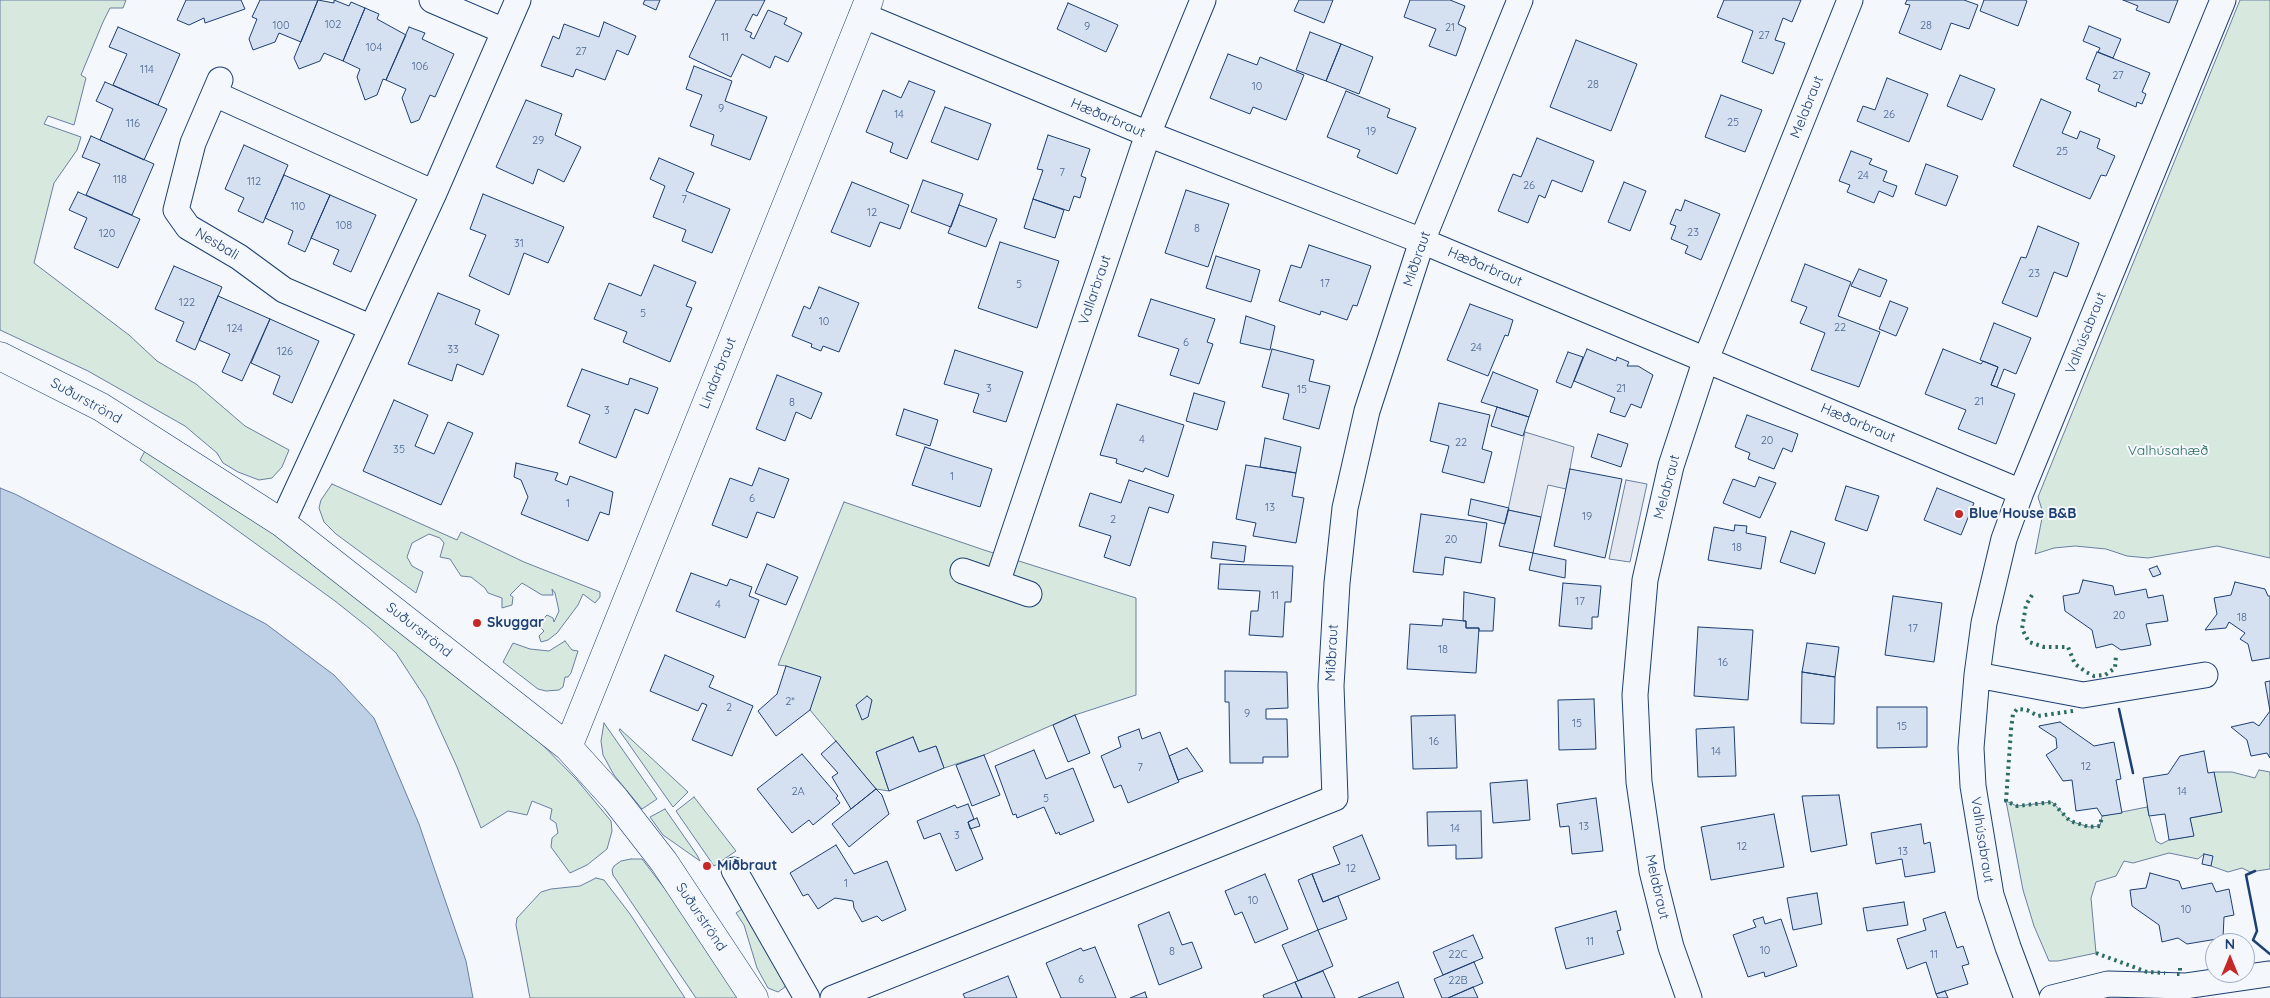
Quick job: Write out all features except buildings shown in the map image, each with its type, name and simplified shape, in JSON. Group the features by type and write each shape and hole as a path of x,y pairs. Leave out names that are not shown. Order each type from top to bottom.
{"street":[{"path":"432,0 504,31"},
{"path":"282,523 434,192 518,0"},
{"name":"Vallarbraut","path":"997,583 1148,134 1203,0"},
{"name":"Miðbraut","path":"833,998 1334,798 1331,686 1337,583 1345,508 1367,411 1422,242 1520,0"},
{"name":"Melabraut","path":"1689,998 1672,947 1652,870 1639,782 1635,695 1643,597 1652,541 1671,466 1706,359 1850,0"},
{"name":"Valhúsabraut","path":"2027,998 1991,896 1974,786 1971,748 1977,675 1984,622 2004,539 2021,492 2223,0"},
{"name":"Hæðarbraut","path":"865,4 1148,134 1422,242 2021,492"},
{"name":"Lindarbraut","path":"568,747 865,4"},
{"name":"Nesbali","path":"372,328 284,290 239,257 188,227 176,210 194,143 218,87 434,192"},
{"name":"Suðurströnd","path":"0,356 101,407 282,523 568,747 615,799 664,862 754,998"},
{"path":"963,571 1028,594"},
{"path":"1977,675 2083,696 2205,675"},
{"path":"734,870 807,998"},
{"path":"2052,998 2108,984 2185,986 2268,974"}],"green space":[{"path":"0,0 126,0 123,8 110,8 103,22 81,75 86,78 74,125 48,116 44,124 81,137 77,150 54,183 34,263 129,335 157,361 196,384 245,426 289,450 282,467 272,478 259,480 238,472 223,463 217,453 185,426 88,371 0,330"},
{"name":"Valhúsahæð","path":"2240,0 2270,0 2270,558 2217,546 2148,558 2127,556 2106,549 2075,546 2054,548 2035,554 2043,513 2038,497"},
{"path":"145,451 273,533 529,731 577,780 611,821 612,831 607,849 587,865 570,873 551,847 552,838 558,833 556,823 550,819 552,809 532,801 527,815 508,811 481,828 457,767 426,699 396,653 369,628 335,601 140,460"},
{"path":"332,484 457,540 461,532 524,562 600,592 600,597 595,603 583,594 578,605 557,633 548,640 541,642 539,636 544,631 541,628 541,621 547,615 553,618 554,622 559,611 555,593 552,589 553,595 542,595 522,583 510,595 513,597 512,605 502,608 502,598 488,593 485,588 471,577 461,576 450,559 440,557 444,543 440,538 429,534 412,543 407,557 412,566 423,572 416,593 336,534 324,522 319,508 321,500"},
{"path":"844,502 984,550 1136,598 1136,695 1075,715 984,755 944,768 936,746 919,752 913,737 876,752 889,791 876,789 810,710 786,666 778,665"},
{"path":"565,641 572,650 578,651 571,673 568,677 565,677 563,687 559,690 546,691 538,689 503,662 513,643 530,649 549,651"},
{"path":"604,723 657,799 642,809 614,775 603,755 601,741"},
{"path":"619,730 688,792 673,807"},
{"path":"2259,770 2270,772 2270,869 2250,872 2242,868 2228,872 2211,866 2204,854 2198,859 2169,853 2133,863 2124,861 2116,876 2096,882 2091,898 2096,953 2058,961 2049,961 2034,926 2023,890 2006,801 2017,806 2052,802 2070,821 2089,827 2100,826 2102,816 2147,807 2156,841 2161,844 2169,840 2193,836 2190,818 2221,812 2214,772 2232,772 2255,778"},
{"path":"694,797 736,851 714,866 676,811"},
{"path":"665,809 700,861 663,835 650,817"},
{"path":"642,859 682,911 739,998 696,998 613,875 612,870 614,866 621,861"},
{"path":"596,878 604,880 630,914 685,998 530,998 516,925 517,918 541,892 580,886"},
{"path":"742,909 786,982 785,987 778,992 768,988 757,968 744,925 736,913"}],"shaded area":[{"path":"1525,432 1574,447 1566,489 1548,485 1541,517 1508,510"},
{"path":"1626,480 1647,484 1630,562 1609,559"}],"water":[{"path":"0,488 266,624 334,675 374,718 419,824 466,961 473,998 0,998"}],"hedge":[{"path":"2032,595 2026,605 2022,629 2029,642 2044,647 2068,647 2075,664 2094,676 2105,675 2115,668 2116,656"},
{"path":"2073,711 2038,716 2027,710 2017,709 2013,714 2006,801 2017,806 2052,802 2070,821 2089,827 2100,826 2102,816"},
{"path":"2096,953 2147,972 2165,973"},
{"path":"2177,974 2180,974 2180,964"}],"wall":[{"path":"2119,709 2133,773"},
{"path":"2255,871 2246,875 2257,931 2253,940 2270,954"}],"place":[{"name":"Blue House B&B","path":"1959,514"},
{"name":"Skuggar","path":"477,623"},
{"name":"Miðbraut","path":"707,866"}]}
